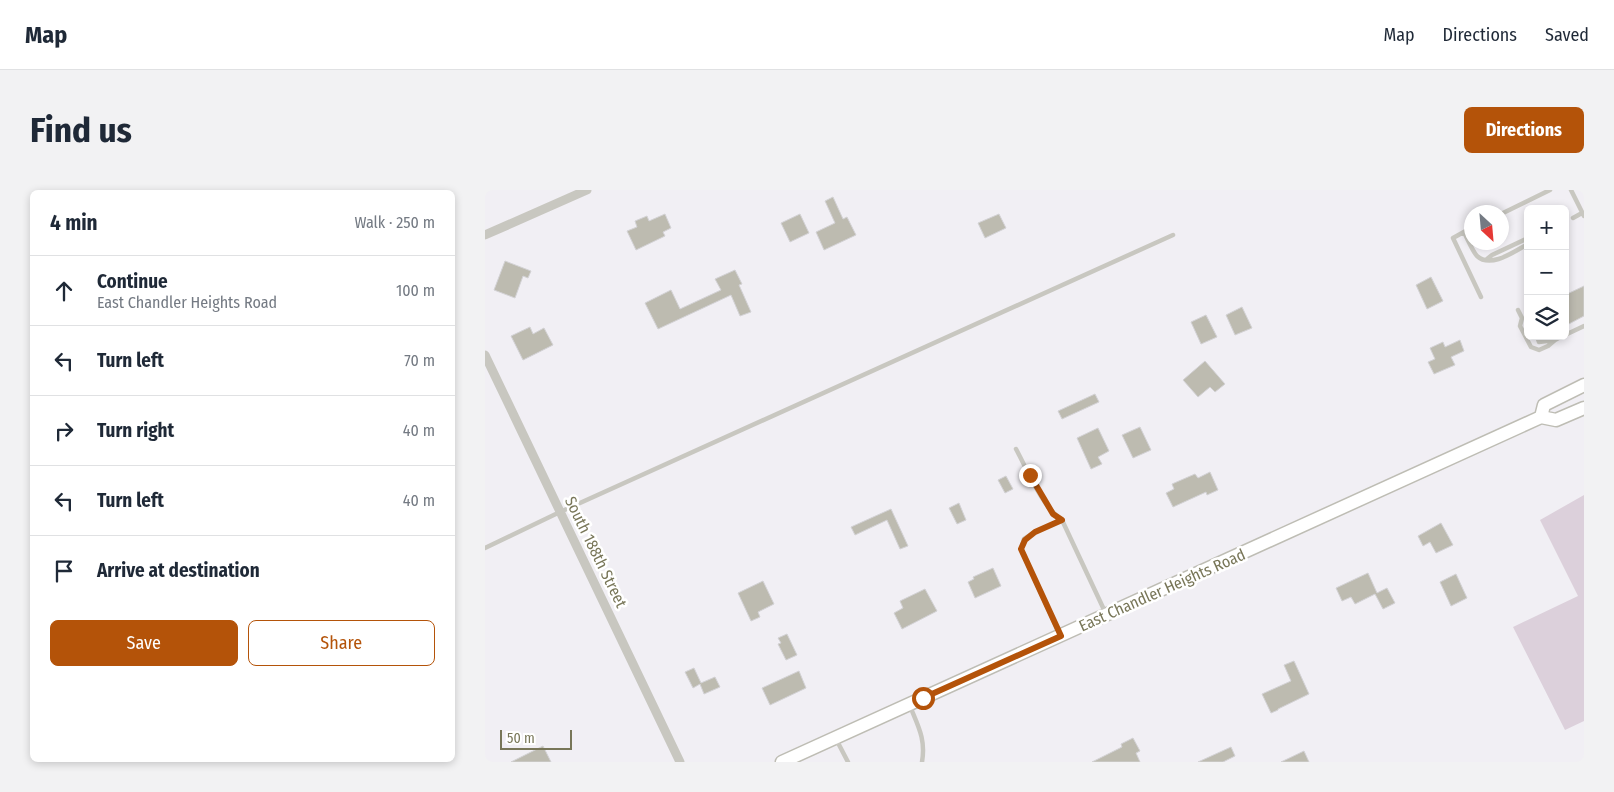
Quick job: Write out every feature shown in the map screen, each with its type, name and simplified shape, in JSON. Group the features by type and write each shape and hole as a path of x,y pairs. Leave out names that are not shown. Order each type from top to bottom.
{"main road":[{"name":"East Chandler Heights Road","path":"1541,417 1544,405 1584,385"},
{"name":"East Chandler Heights Road","path":"782,762 1541,417 1555,420 1584,408"}],"street":[{"path":"485,235 587,190"},
{"name":"South 188th Street","path":"485,355 680,762"}],"lane":[{"path":"1509,210 1550,190"},
{"path":"1571,190 1583,215 1573,218"},
{"path":"1464,232 1453,238 1481,297"},
{"path":"485,548 560,512 1173,235"},
{"path":"1486,260 1492,255 1524,240"},
{"path":"1474,250 1477,256 1486,260 1497,260 1524,246"},
{"path":"1518,310 1522,318 1520,326 1524,334"},
{"path":"1569,334 1584,326"},
{"path":"1527,340 1531,348 1539,350 1555,340"},
{"path":"1538,340 1539,342 1555,340"},
{"path":"1016,449 1053,514 1062,520 1106,615"},
{"path":"1061,636 1021,549 1025,540 1035,532 1062,520"},
{"path":"909,704 923,737 922,762"},
{"path":"836,738 848,762"}],"shaded area":[{"path":"1584,495 1584,721 1565,730 1513,627 1578,596 1540,520"}],"building":[{"path":"833,197 843,219 847,217 856,235 824,250 816,232 835,223 825,201"},
{"path":"665,214 671,228 663,232 665,236 636,250 627,231 637,227 635,221 647,216 649,221"},
{"path":"800,214 809,233 790,242 781,223"},
{"path":"999,214 1006,228 985,238 978,223"},
{"path":"505,261 531,271 528,278 523,276 515,298 494,290"},
{"path":"735,270 742,284 739,285 751,312 740,316 731,295 658,329 645,303 671,290 680,309 721,290 715,279"},
{"path":"1431,277 1443,301 1427,309 1416,285"},
{"path":"1584,286 1584,316 1569,324 1569,295 1569,293"},
{"path":"1242,307 1252,328 1235,335 1226,315"},
{"path":"1206,315 1217,337 1201,344 1191,322"},
{"path":"530,327 533,334 544,328 553,345 523,360 511,336"},
{"path":"1460,340 1464,351 1451,357 1455,365 1434,374 1428,362 1435,359 1430,348 1443,342 1445,347"},
{"path":"1205,361 1225,384 1215,392 1210,387 1198,397 1183,380"},
{"path":"1095,394 1099,402 1062,419 1058,411"},
{"path":"1140,427 1151,450 1133,458 1122,435"},
{"path":"1098,428 1109,451 1098,457 1102,464 1091,469 1077,438"},
{"path":"1210,472 1218,490 1207,495 1206,492 1173,507 1166,493 1174,489 1172,484 1195,474 1198,478"},
{"path":"1006,476 1013,489 1005,493 998,480"},
{"path":"959,503 966,520 957,524 949,508"},
{"path":"891,509 908,546 900,549 887,520 855,535 851,527"},
{"path":"1441,523 1453,545 1436,553 1430,542 1423,546 1418,536"},
{"path":"993,568 1001,586 975,598 968,582 974,579 973,577"},
{"path":"1368,573 1377,593 1387,588 1395,603 1383,609 1375,594 1355,604 1351,597 1342,601 1336,588"},
{"path":"1456,574 1467,598 1451,606 1440,582"},
{"path":"763,581 774,604 758,612 760,617 751,621 738,593"},
{"path":"925,589 937,611 902,629 894,613 903,608 900,601"},
{"path":"787,634 797,655 786,660 778,644 781,643 778,638"},
{"path":"1294,661 1309,694 1271,713 1262,694 1291,681 1284,665"},
{"path":"694,668 701,683 715,677 720,687 704,694 700,684 693,688 685,672"},
{"path":"799,671 806,688 770,705 762,688"},
{"path":"1133,738 1140,751 1136,753 1140,762 1092,762 1122,747 1121,744"},
{"path":"543,746 551,762 511,762"},
{"path":"1231,747 1235,756 1223,762 1198,762"},
{"path":"1304,751 1309,762 1281,762"}],"route":[{"path":"923,698 1061,636 1021,549 1025,540 1035,532 1062,520 1053,514 1030,475"}]}
